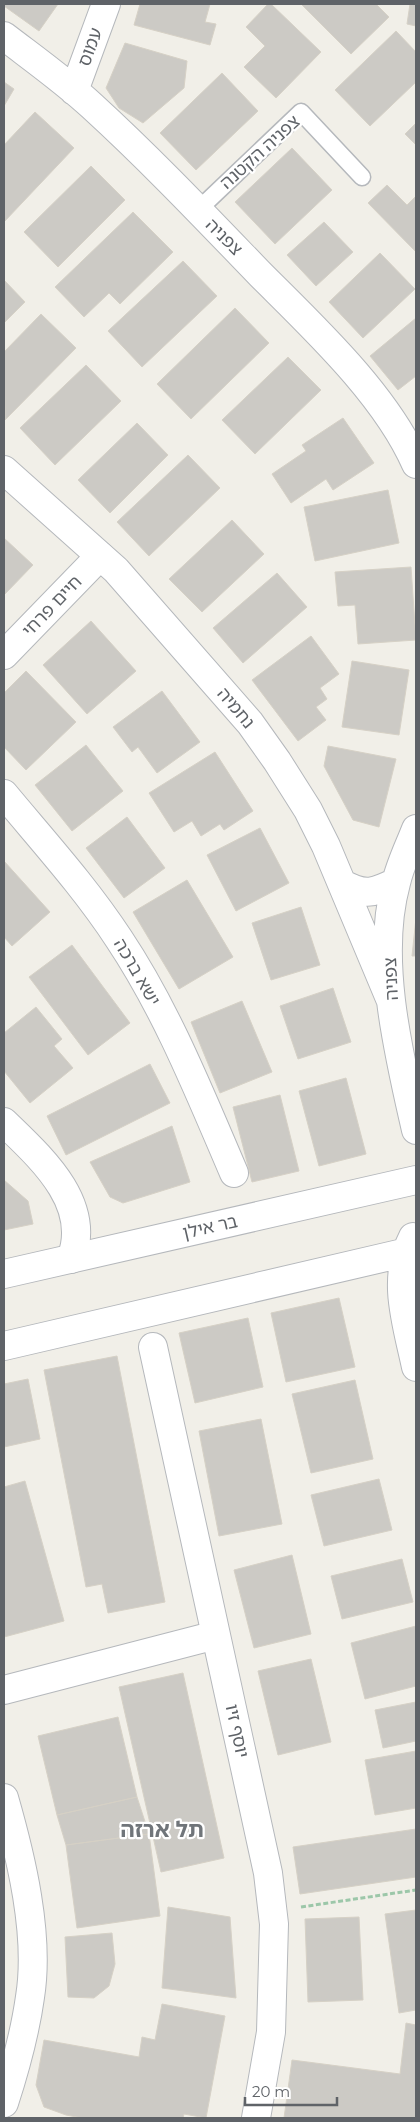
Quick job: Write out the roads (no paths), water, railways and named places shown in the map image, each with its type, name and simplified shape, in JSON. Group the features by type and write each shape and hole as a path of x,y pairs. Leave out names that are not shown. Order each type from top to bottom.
{"street":[{"name":"עמוס","path":"74,91 106,4"},
{"name":"צפניה","path":"4,36 74,91 130,141 355,373 392,422 416,464"},
{"name":"נחמיה","path":"4,470 116,570 250,723 308,810 343,884 391,1001"},
{"name":"חיים פרחי","path":"4,655 100,556"},
{"name":"ישא ברכה","path":"4,794 79,884 120,940 186,1065 234,1173"},
{"name":"צפניה","path":"416,829 396,882 389,940 391,1001 416,1130"},
{"path":"343,884 357,891 370,892 396,882"},
{"path":"4,1122 41,1160 66,1194 77,1227 76,1244 71,1259"},
{"name":"בר אילן","path":"4,1274 416,1180"},
{"path":"4,1346 413,1245 402,1296 416,1367"},
{"name":"יוסף זיו","path":"153,1347 268,1873 274,1961 271,2032 256,2118"},
{"path":"4,1690 216,1635"},
{"path":"4,1798 28,1908 32,1959 31,1996 15,2068 4,2103"}],"lane":[{"name":"צפניה הקטנה","path":"198,210 301,112 362,177"}],"district":[{"name":"תל ארזה","path":"162,1829"}]}
